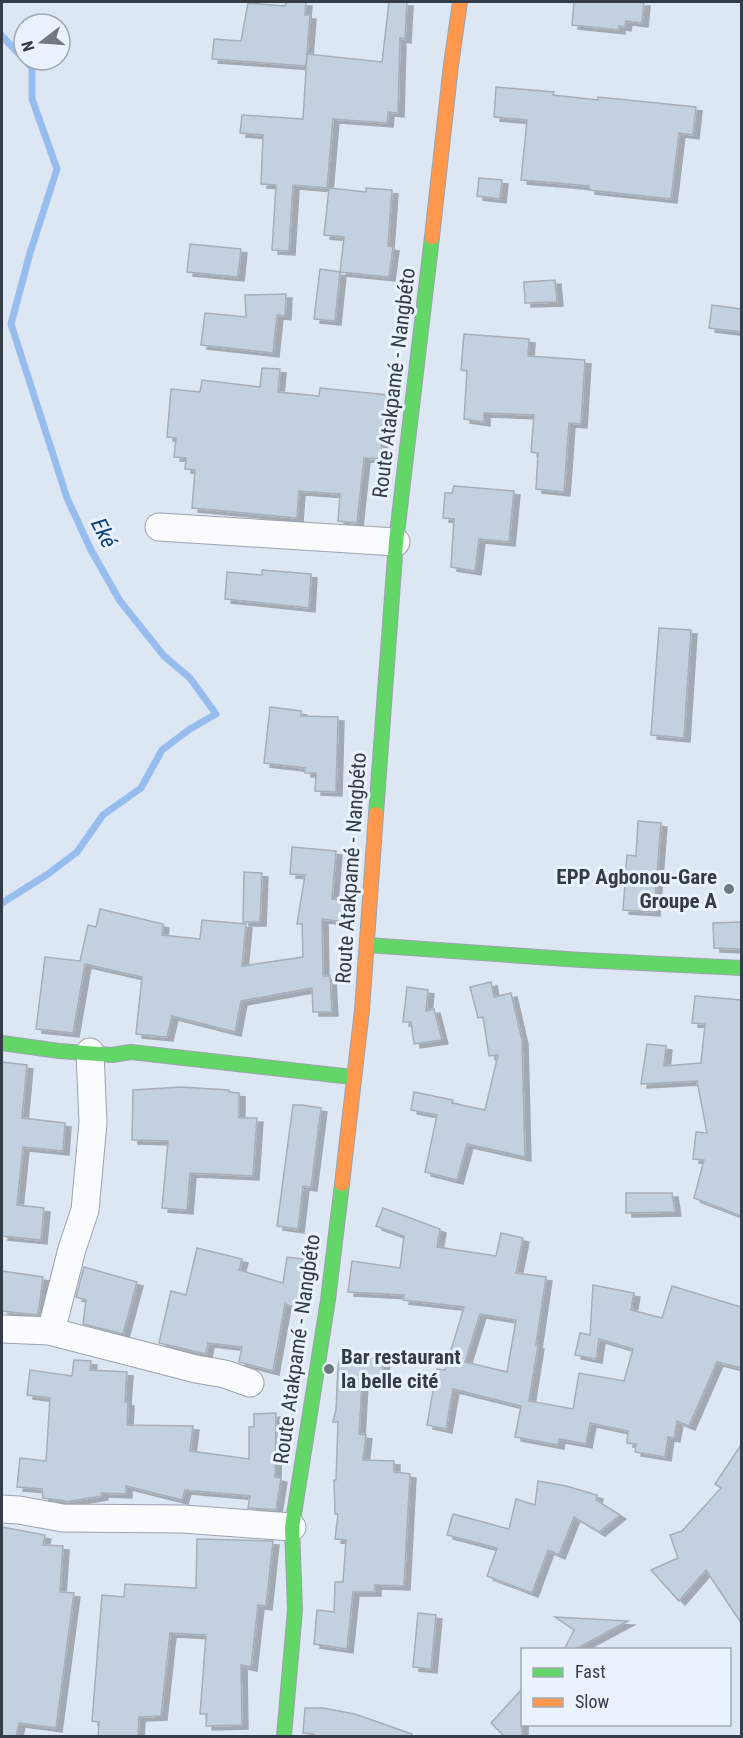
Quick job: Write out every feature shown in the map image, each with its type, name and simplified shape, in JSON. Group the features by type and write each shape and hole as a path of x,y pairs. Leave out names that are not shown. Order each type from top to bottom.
{"main road":[{"name":"Route Atakpamé - Nangbéto","path":"284,1737 295,1610 292,1527 328,1300 352,1077 362,1010 396,542 460,2"},
{"path":"367,945 741,968"},
{"path":"2,1043 112,1055 131,1052 352,1077"}],"street":[{"path":"159,527 396,542"},
{"path":"49,1331 53,1324 72,1249 85,1210 93,1124 90,1052"},
{"path":"2,1329 49,1331 196,1369 225,1374 249,1383"},
{"path":"2,1509 63,1518 183,1519 292,1527"}],"building":[{"path":"286,2 306,2 305,15 310,15 306,66 212,59 214,39 241,41 248,3 285,6"},
{"path":"389,2 407,2 405,39 400,38 398,113 388,112 387,123 333,119 327,188 293,185 289,251 272,250 276,185 261,184 263,135 240,133 242,115 303,119 307,54 382,62"},
{"path":"574,2 644,2 642,23 626,21 625,27 619,26 619,30 572,25"},
{"path":"496,87 554,92 553,95 598,100 598,97 696,107 693,135 679,133 671,199 589,190 589,186 521,180 527,120 494,117"},
{"path":"479,178 502,180 500,199 477,196"},
{"path":"329,188 366,192 366,188 392,190 388,246 393,247 389,277 340,272 344,237 324,235"},
{"path":"190,244 241,249 238,277 187,272"},
{"path":"320,269 340,272 335,321 314,319"},
{"path":"555,280 557,302 525,303 524,282"},
{"path":"286,294 285,316 277,315 273,353 201,345 205,313 246,317 245,295"},
{"path":"712,305 741,309 741,332 709,328"},
{"path":"464,334 529,339 528,356 585,360 581,424 569,423 564,492 536,489 538,453 531,452 534,415 484,413 484,422 464,419 467,371 461,370"},
{"path":"262,368 280,369 278,392 319,396 320,388 389,395 387,414 383,414 381,459 364,458 357,523 338,521 340,494 299,491 297,518 192,508 195,470 185,469 186,458 174,457 176,438 167,437 171,389 200,392 202,380 260,387"},
{"path":"454,486 514,491 509,542 479,539 475,571 451,567 454,519 443,518 445,493 452,493"},
{"path":"262,570 311,574 309,608 225,599 227,572 262,575"},
{"path":"659,628 691,630 684,738 651,735"},
{"path":"270,707 301,711 301,716 338,717 336,792 315,791 316,773 305,773 305,768 264,763"},
{"path":"638,821 661,823 654,912 623,910 627,855 636,856"},
{"path":"292,847 336,851 332,899 350,901 347,922 322,919 323,976 330,976 332,1012 313,1012 312,988 241,1001 235,1032 172,1016 167,1037 136,1034 142,977 85,964 73,1033 36,1029 45,957 80,961 88,925 96,927 100,909 163,924 162,935 200,939 202,920 246,924 242,966 303,957 302,924 297,924 305,875 290,874"},
{"path":"244,872 262,873 260,922 243,922"},
{"path":"741,922 741,949 714,948 713,923"},
{"path":"491,982 494,997 511,993 522,1040 525,1157 467,1144 457,1180 425,1172 437,1115 411,1110 414,1092 453,1100 452,1103 485,1110 498,1055 489,1056 483,1017 478,1018 470,987"},
{"path":"407,987 428,990 426,1011 434,1009 442,1040 414,1044 411,1022 403,1022"},
{"path":"695,996 741,1000 741,1216 694,1198 704,1160 693,1159 696,1132 707,1133 697,1081 641,1084 647,1044 666,1046 664,1066 701,1063 705,1024 692,1023"},
{"path":"2,1062 27,1065 22,1118 65,1123 63,1151 23,1147 17,1205 44,1208 41,1240 2,1236"},
{"path":"181,1087 229,1090 229,1092 239,1093 239,1118 257,1118 253,1176 190,1173 187,1210 162,1208 168,1141 132,1140 133,1090"},
{"path":"293,1105 321,1108 311,1187 303,1186 298,1229 277,1226"},
{"path":"626,1193 672,1193 675,1212 626,1213"},
{"path":"383,1208 440,1229 437,1247 496,1256 501,1233 523,1238 516,1273 546,1277 529,1401 573,1409 579,1373 624,1381 633,1349 599,1339 596,1359 575,1355 580,1333 590,1335 593,1285 634,1293 631,1310 662,1318 672,1286 741,1307 741,1368 717,1362 689,1426 677,1421 674,1438 668,1437 665,1457 635,1452 636,1444 627,1443 628,1431 590,1423 586,1444 559,1439 558,1445 515,1437 521,1406 453,1389 446,1429 427,1425 437,1369 445,1370 464,1307 403,1300 404,1295 348,1292 352,1261 400,1268 404,1236 376,1226","holes":["480,1314 516,1320 507,1372 465,1362"]},
{"path":"197,1248 242,1259 239,1270 283,1283 287,1257 303,1259 299,1309 285,1304 273,1371 239,1362 242,1347 208,1343 206,1354 159,1343 171,1291 186,1295"},
{"path":"84,1267 137,1282 123,1334 83,1324 86,1300 76,1297"},
{"path":"2,1271 43,1277 38,1315 2,1311"},
{"path":"341,1354 384,1359 381,1384 362,1382 359,1434 366,1435 363,1460 394,1461 394,1472 410,1474 404,1586 375,1585 375,1592 353,1592 347,1649 314,1644 317,1610 334,1612 335,1582 343,1582 346,1540 335,1539 338,1514 335,1514 334,1480 336,1480 338,1422 333,1422"},
{"path":"74,1360 91,1361 90,1370 127,1372 125,1402 128,1402 127,1425 193,1426 190,1451 249,1459 249,1427 254,1427 254,1414 276,1413 275,1477 281,1478 276,1510 248,1508 250,1496 185,1490 182,1500 126,1486 126,1494 101,1493 102,1496 65,1502 43,1498 42,1489 17,1487 20,1458 46,1461 50,1398 27,1395 30,1370 72,1376"},
{"path":"741,1445 741,1623 706,1570 679,1601 651,1570 678,1558 670,1535 682,1531 721,1488 715,1484"},
{"path":"538,1481 597,1495 596,1500 620,1515 599,1532 574,1517 559,1555 548,1550 532,1593 487,1576 497,1548 447,1535 453,1514 509,1529 516,1499 535,1505"},
{"path":"2,1527 45,1535 43,1545 63,1546 60,1592 74,1593 56,1728 19,1723 16,1737 2,1737"},
{"path":"197,1539 273,1541 266,1606 258,1605 251,1667 241,1665 242,1725 206,1726 207,1714 200,1714 206,1635 170,1633 161,1716 139,1717 138,1737 98,1737 99,1722 92,1721 102,1595 124,1597 125,1584 196,1588"},
{"path":"418,1613 436,1615 431,1669 413,1667"},
{"path":"555,1617 628,1621 578,1648 565,1648 574,1630"},
{"path":"521,1690 522,1737 505,1737 491,1723"},
{"path":"305,1708 323,1708 355,1714 412,1734 411,1737 314,1737 314,1734 303,1733"}],"waterway":[{"name":"Eké","path":"2,36 12,46"},
{"name":"Eké","path":"2,903 48,874 77,852 103,815 141,788 162,750 190,729 216,714 190,678 164,656 120,601 91,550 67,498 11,324 30,253 57,169 32,99 32,72"}],"traffic: fast":[{"path":"376,814 396,542 432,237"},
{"path":"367,945 581,960 742,968"},
{"path":"2,1043 112,1055 131,1052 352,1077"},
{"path":"284,1736 295,1610 292,1527 328,1300 342,1184"}],"traffic: slow":[{"path":"432,237 460,2"},
{"path":"342,1184 362,1010 376,814"}],"place":[{"name":"EPP Agbonou-Gare Groupe A","path":"729,889"},
{"name":"Bar restaurant la belle cité","path":"329,1369"}]}
